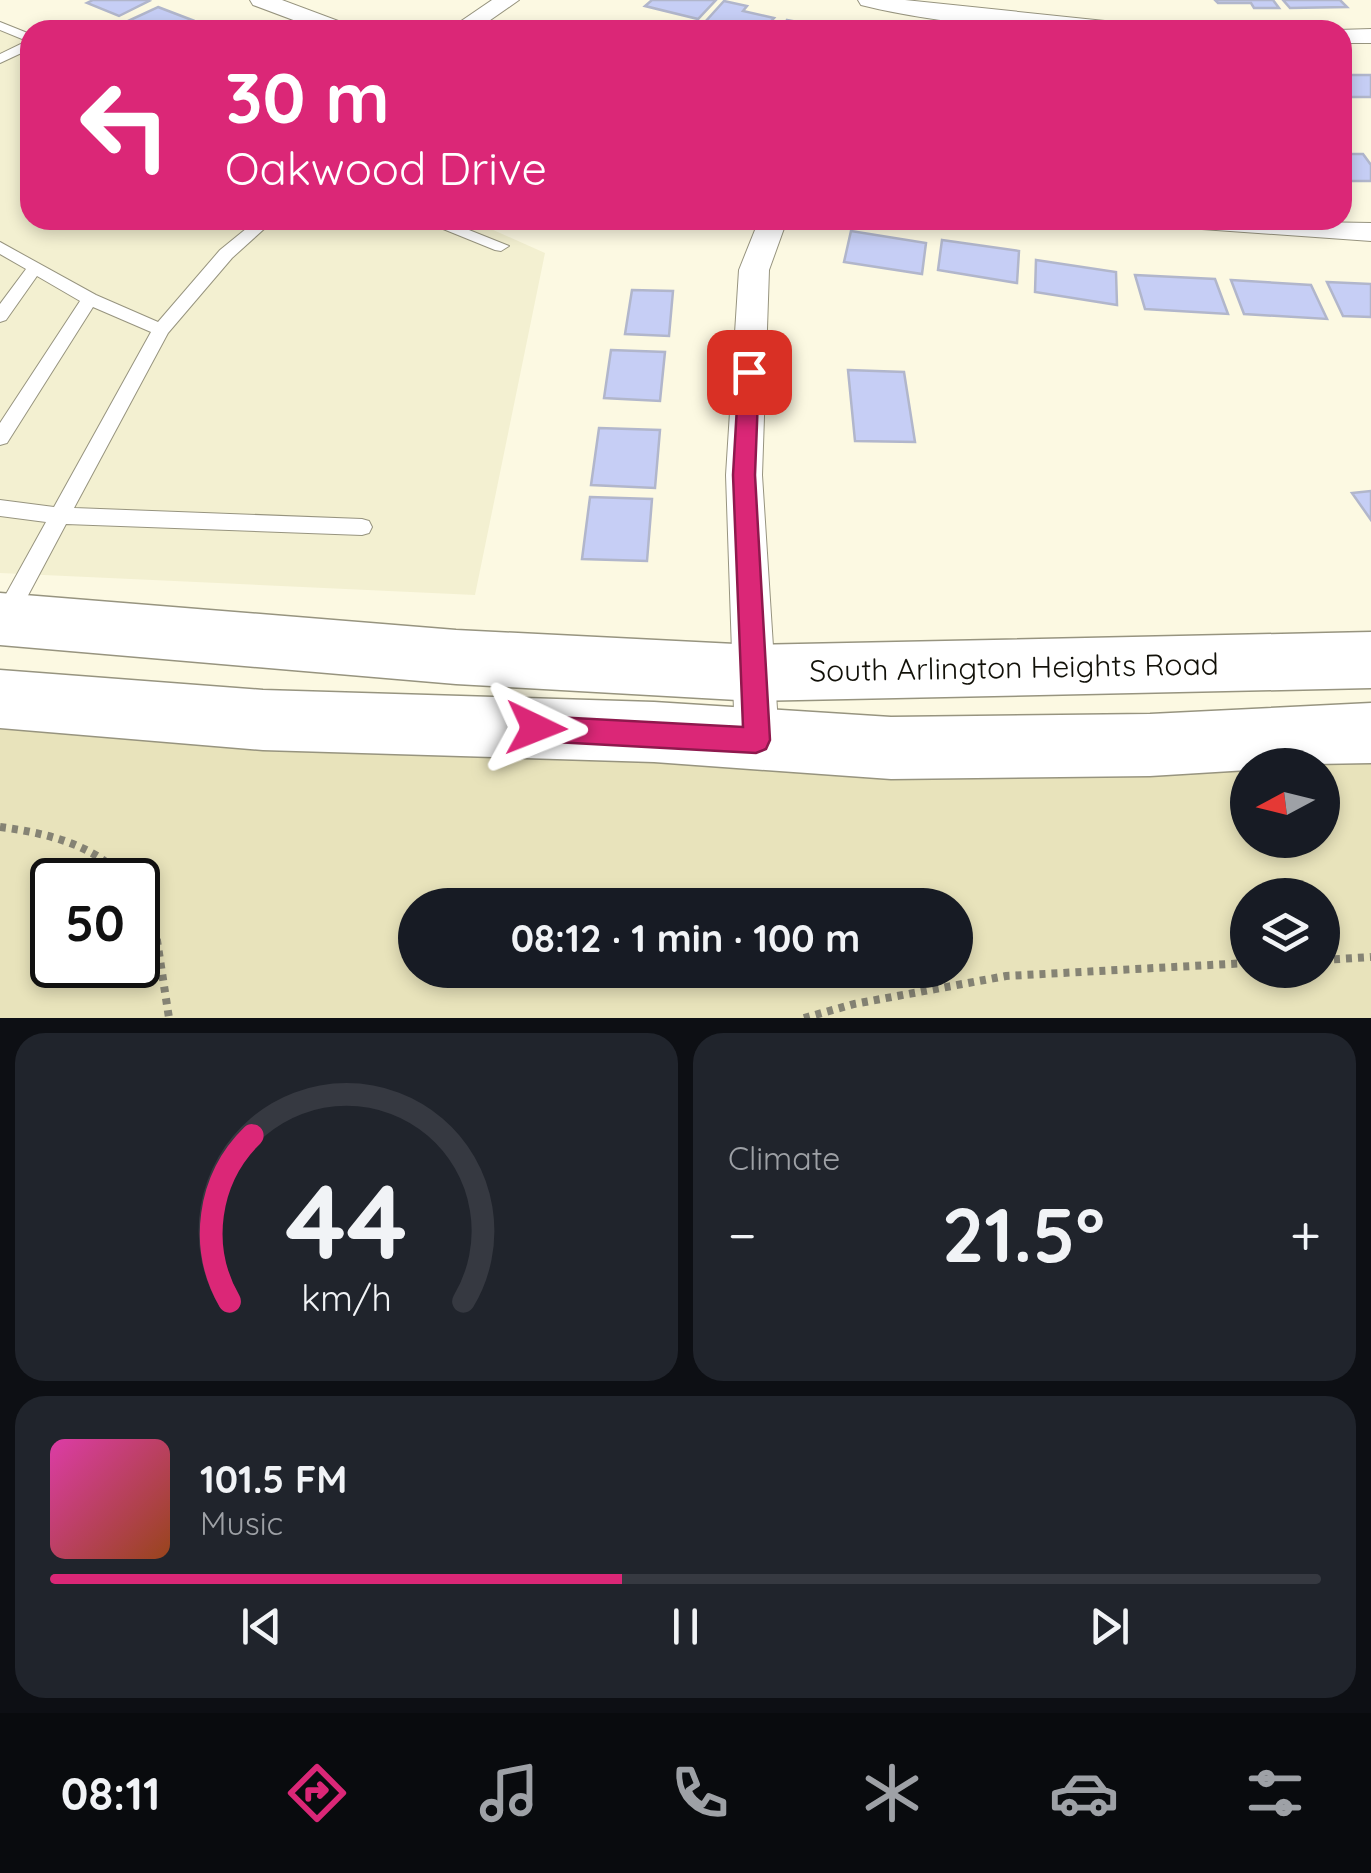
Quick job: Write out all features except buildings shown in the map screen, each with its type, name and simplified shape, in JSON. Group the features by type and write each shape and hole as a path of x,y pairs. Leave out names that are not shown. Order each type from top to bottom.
{"main road":[{"name":"South Arlington Heights Road","path":"1,621 456,656 755,673 1371,660"},
{"path":"0,699 263,720 654,732 890,748 1150,745 1371,733"}],"street":[{"path":"261,0 314,20"},
{"path":"476,20 508,0"},
{"path":"870,0 1028,20"},
{"path":"756,740 744,475 754,270 768,230"},
{"path":"1343,230 1371,232"}],"lane":[{"path":"1,621 161,330 226,254 254,230"},
{"path":"457,230 501,246"},
{"path":"0,247 90,299 161,330"},
{"path":"0,316 36,266"},
{"path":"0,438 90,299"},
{"path":"0,508 59,516 362,527"}],"path":[{"path":"0,827 40,832 100,858"},
{"path":"1340,959 1371,957"},
{"path":"160,959 169,1018"},
{"path":"804,1018 854,1004 1006,976 1230,965"}],"shaded area":[{"path":"0,24 20,32 20,230 493,230 545,253 475,595 0,573"},
{"path":"0,699 1371,740 1371,1018 0,1018"}],"route":[{"path":"536,728 756,740 744,475 749,372"}]}
